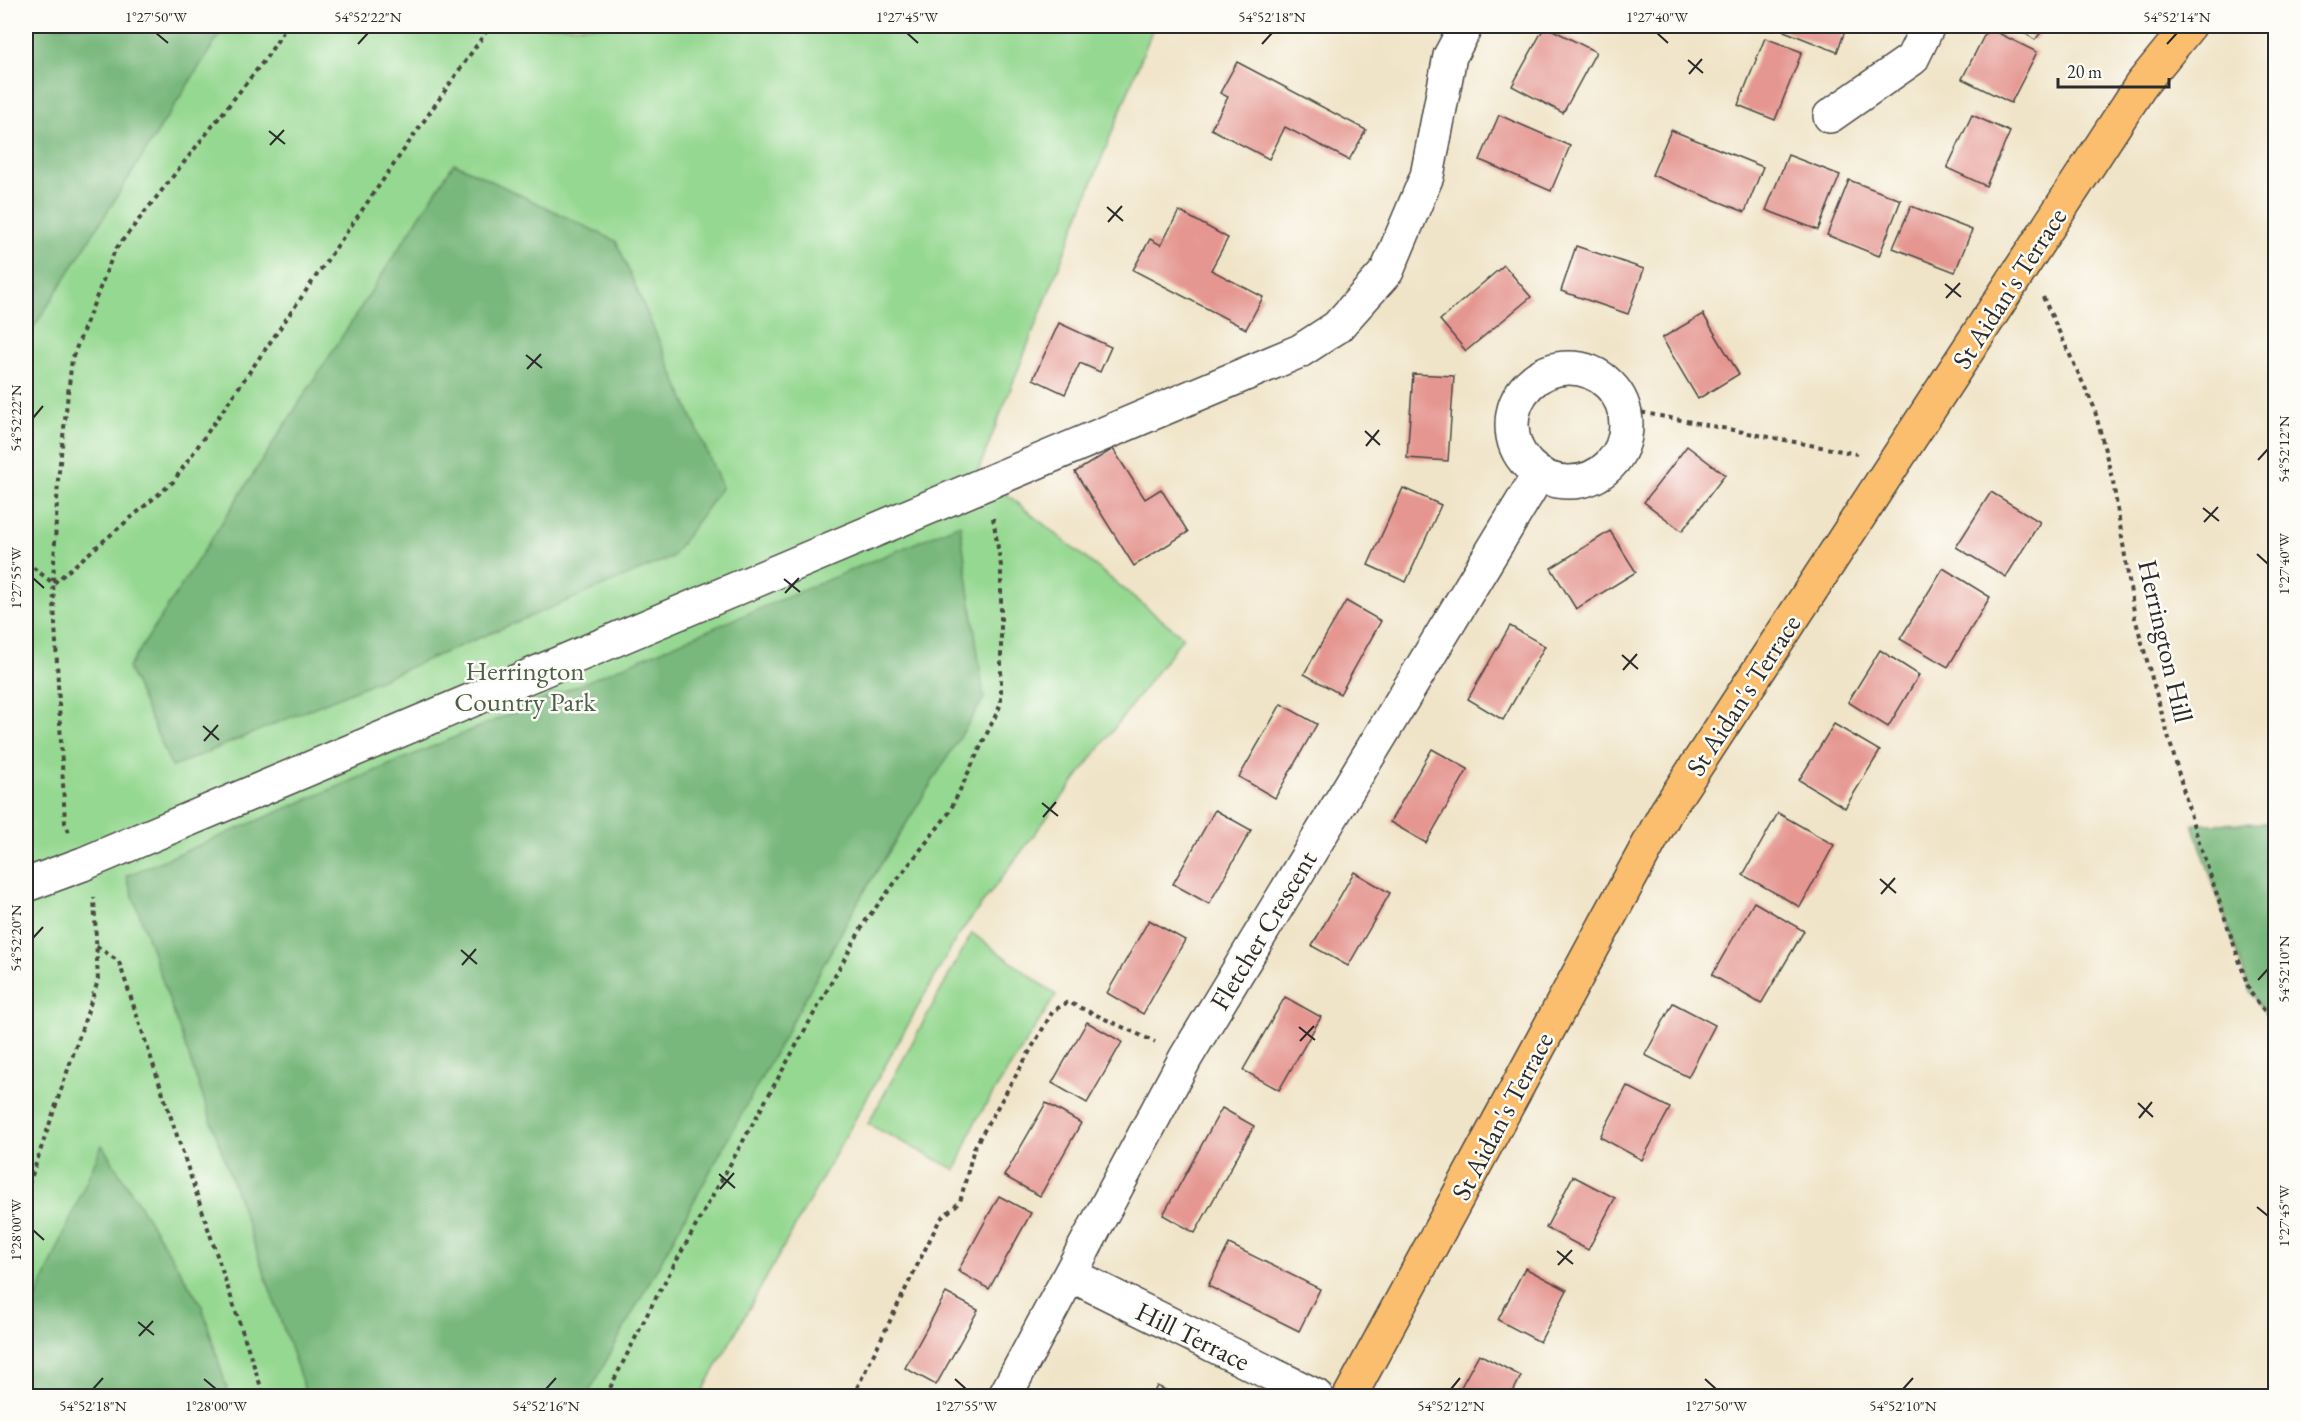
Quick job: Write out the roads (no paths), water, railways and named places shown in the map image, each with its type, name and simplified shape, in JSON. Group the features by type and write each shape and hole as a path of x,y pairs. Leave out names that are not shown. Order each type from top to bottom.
{"main road":[{"name":"St Aidan's Terrace","path":"1350,1396 1666,812 2141,85 2189,26"}],"street":[{"path":"26,885 83,864 1300,351 1337,327 1388,271 1426,176 1450,56 1466,26"},
{"path":"1830,116 1912,59 1928,26"},
{"path":"1577,367 1596,374 1612,386 1621,399 1627,418 1623,446 1612,463 1597,475 1578,482 1558,481 1539,474 1529,466 1517,450 1512,430 1513,410 1522,392 1536,378 1554,369 1577,367"},
{"name":"Fletcher Crescent","path":"1005,1396 1186,1057 1539,474"},
{"name":"Hill Terrace","path":"1071,1275 1316,1396"}],"park label":[{"name":"Herrington Country Park","path":"525,686"}]}
